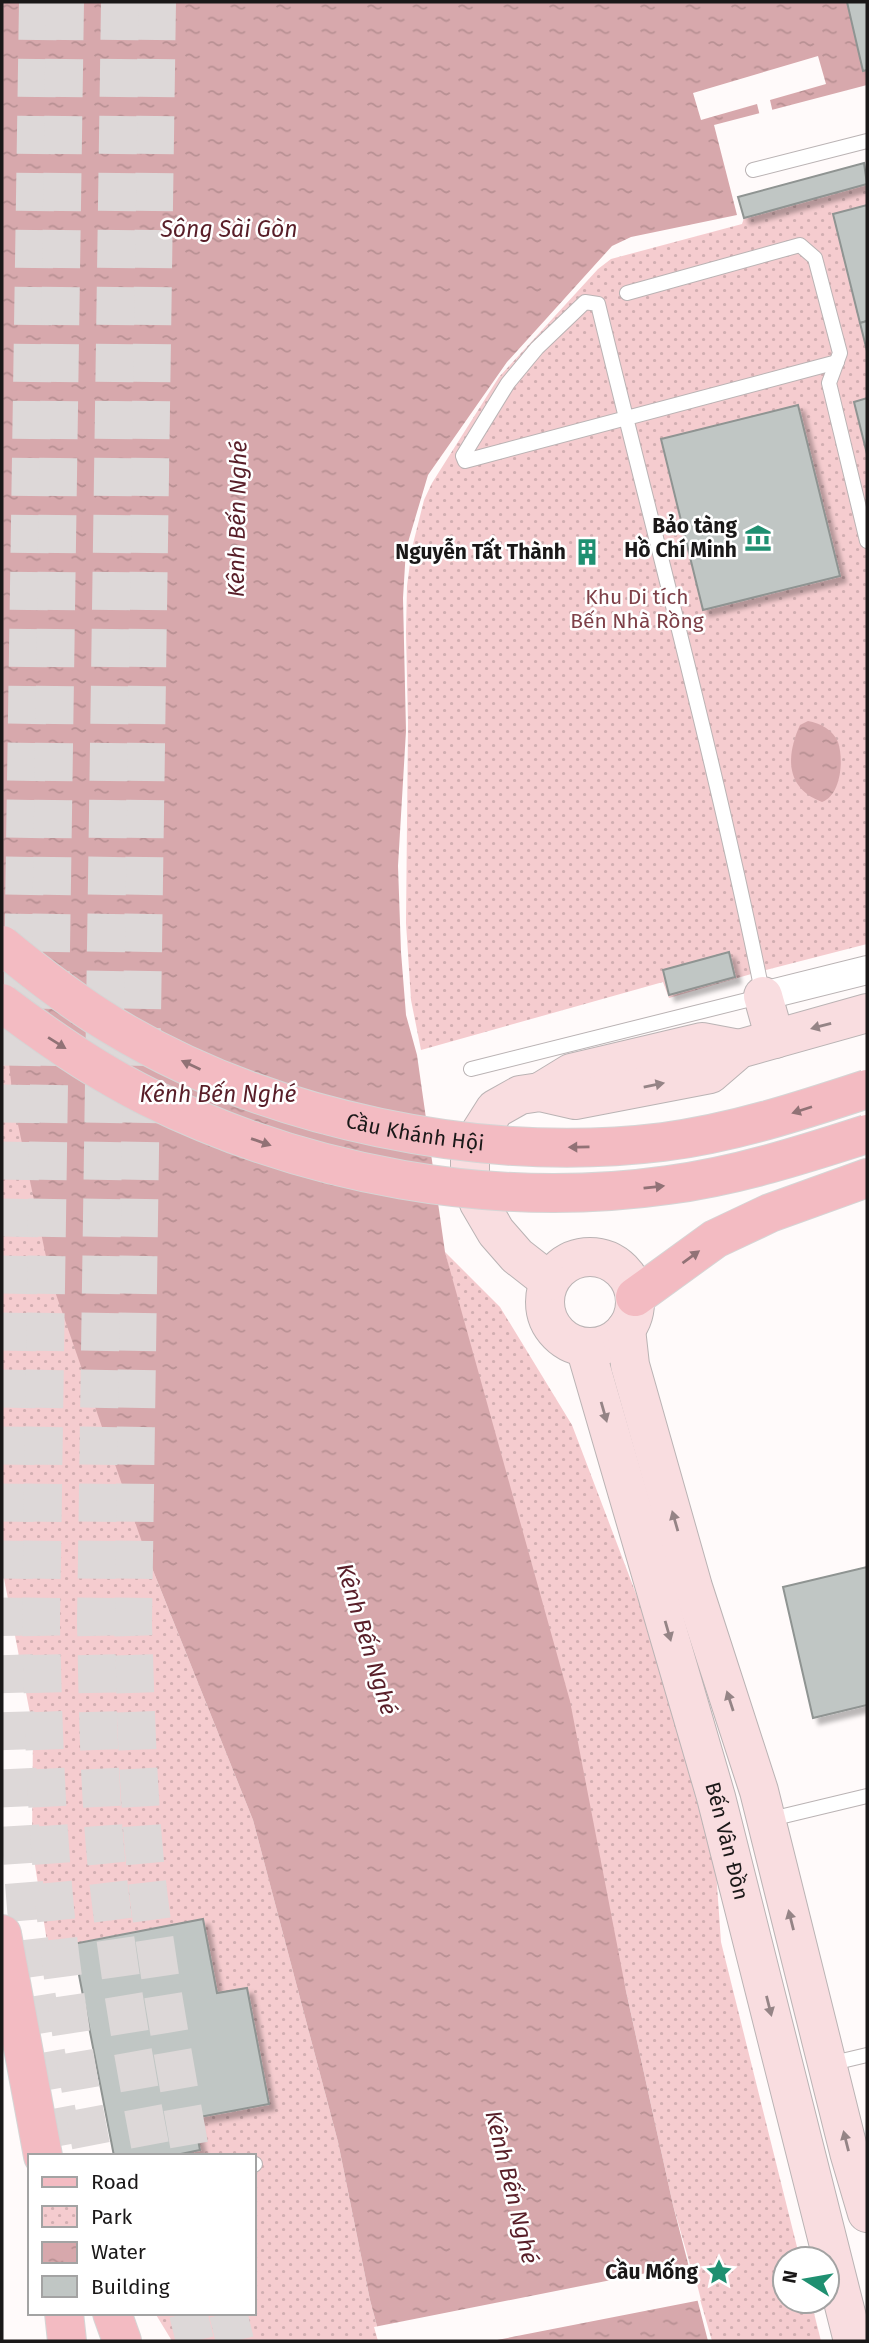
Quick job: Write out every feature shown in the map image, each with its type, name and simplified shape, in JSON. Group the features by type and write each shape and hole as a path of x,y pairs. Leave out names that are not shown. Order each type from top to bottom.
{"main road":[{"name":"Cầu Khánh Hội","path":"2,945 76,1002 114,1027 170,1056 275,1100 383,1128 496,1144 555,1148 612,1146 716,1132 790,1114 867,1089"},
{"path":"757,1044 763,996"},
{"path":"2,1003 43,1034 148,1097 205,1121 318,1160 431,1184 497,1191 562,1192 668,1185 725,1175 867,1134"},
{"path":"549,1281 517,1256 496,1232 479,1203 470,1180 470,1158 476,1139 495,1109 520,1095 540,1092 571,1073 702,1042 757,1044 867,1013"},
{"path":"631,1313 627,1276 614,1263 601,1257 580,1257 563,1265 549,1281 545,1298 546,1315 554,1329 574,1344 597,1347 615,1340 631,1313 715,1240 770,1213 867,1178"},
{"name":"Bến Vân Đồn","path":"631,1313 630,1365 694,1587 759,1791 827,2064 867,2210"},
{"name":"Bến Vân Đồn","path":"585,1347 716,1797 822,2218 853,2277 853,2341"},
{"path":"2,1934 43,2154"},
{"path":"822,2218 867,2210"},
{"path":"64,2315 67,2341"},
{"path":"113,2315 122,2341"}],"street":[{"path":"763,996 867,970"}],"lane":[{"path":"753,170 867,141"},
{"path":"627,293 800,245 815,258 840,353 829,383 867,541"},
{"path":"471,1069 763,996 711,764 626,419 598,304 587,302 537,348 508,383 463,459 465,461 626,419 837,362"},
{"path":"766,1821 867,1796"},
{"path":"827,2064 867,2055"}],"green space":[{"name":"Khu Di tích Bến Nhà Rồng","path":"867,184 867,944 669,998 663,982 421,1050 411,1000 406,923 406,632 407,586 412,548 424,500 432,483 499,377 598,269 611,259 742,224 744,218"},
{"path":"2,996 144,1548 253,1820 338,2142 381,2341 172,2341 156,2315 256,2315 256,2154 172,2154 194,2118 269,2104 247,1988 217,1993 203,1919 48,1948 32,1846 33,1729 2,1568"},
{"path":"445,1252 500,1307 572,1425 649,1628 716,1871 721,1942 797,2245 771,2245 771,2315 814,2315 821,2341 712,2341 673,2205 626,1991"}],"water":[{"name":"Kênh Bến Nghé","path":"2,2 867,2 867,85 714,125 737,215 631,237 612,246 507,362 428,475 406,549 403,598 406,731 398,866 401,952 406,1015 417,1055 445,1252 570,1701 626,1991 673,2205 708,2341 381,2341 338,2142 253,1820 144,1548 51,1280 13,1101 2,996"},
{"path":"808,721 829,731 836,738 840,749 841,767 837,785 822,802 801,788 792,770 795,737 800,725"}],"pier":[{"path":"818,56 826,84 770,100 773,113 760,116 757,104 701,120 693,93"},
{"name":"Cầu Mống","path":"692,2264 701,2300 492,2341 378,2341 374,2327"}],"building":[{"path":"847,2 867,2 867,70 863,71"},
{"path":"864,163 867,184 744,218 738,197"},
{"path":"867,205 867,321 860,323 833,214"},
{"path":"867,321 867,351 860,323"},
{"path":"867,398 867,454 854,402"},
{"name":"Bảo tàng Hồ Chí Minh","path":"798,405 840,576 703,610 661,439"},
{"path":"729,952 735,977 669,995 663,970"},
{"path":"867,1567 867,1705 813,1718 783,1587"},
{"path":"203,1919 217,1993 247,1988 269,2104 194,2118 200,2150 181,2154 114,2154 73,1944"}],"tunnel":[{"path":"38,2 13,1625 17,1767 29,1939 37,2001 65,2154"},
{"path":"65,2 41,1625 45,1767 55,1908 71,2032 93,2154"},
{"path":"120,2 96,1622 100,1763 107,1869 124,1998 152,2154"},
{"path":"157,2 133,1624 136,1727 145,1865 163,1996 191,2154"},
{"path":"188,2315 195,2341"},
{"path":"228,2315 235,2341"}],"place":[{"name":"Bảo tàng Hồ Chí Minh","path":"758,538"},
{"name":"Nguyễn Tất Thành","path":"587,552"},
{"name":"Cầu Mống","path":"719,2272"}],"water label":[{"name":"Sông Sài Gòn","path":"229,229"}]}
